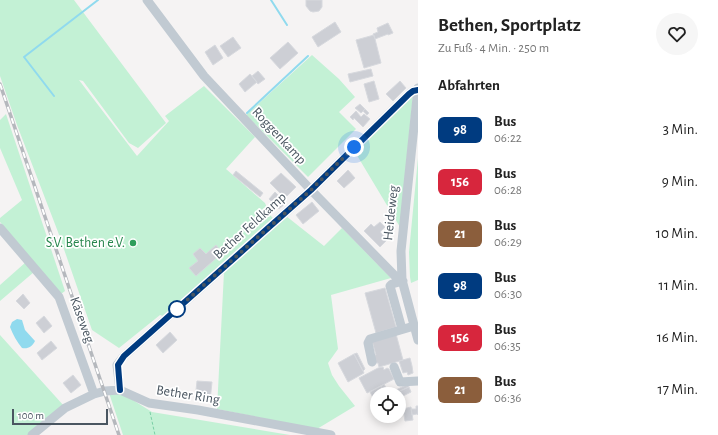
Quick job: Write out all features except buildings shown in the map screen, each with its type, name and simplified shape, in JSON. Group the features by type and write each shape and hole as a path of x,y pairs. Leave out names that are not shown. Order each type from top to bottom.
{"street":[{"name":"Roggenkamp","path":"147,0 204,76 311,190 398,279 403,280"},
{"name":"Bether Feldkamp","path":"120,390 118,365 124,356 167,315 311,190 409,94 418,89"},
{"name":"Heideweg","path":"418,89 401,251 403,280 418,340"},
{"name":"Käseweg","path":"0,228 59,297 94,394"},
{"path":"402,329 390,286 403,280"},
{"path":"372,362 368,340 414,326"},
{"path":"394,367 400,382 418,381"},
{"path":"32,435 65,408 94,394 120,390"},
{"name":"Bether Ring","path":"120,390 149,404 198,410 331,435"}],"path":[{"path":"149,404 155,435"}],"green space":[{"path":"0,0 74,0 166,123 138,148 129,143 83,81 79,80 137,156 169,121 165,116 204,86 255,137 226,169 265,203 270,215 273,218 163,316 160,315 119,348 92,330 58,232 0,76"},
{"path":"312,55 339,79 355,97 339,112 356,129 308,177 246,115"},
{"path":"413,95 400,227 355,152"},
{"path":"6,114 65,291 61,294 0,222 0,218 22,200 0,148 0,120"},
{"path":"418,158 418,280 411,283 409,252"},
{"path":"286,216 324,246 342,228 391,278 331,295 338,349 328,363 332,375 355,406 317,429 217,409 224,272"},
{"path":"26,262 34,272 0,301 0,285"},
{"path":"0,335 64,406 28,435 0,435"},
{"path":"120,392 152,412 290,435 123,435 109,393"}],"water":[{"path":"17,319 22,320 25,330 35,341 30,347 22,348 12,333 10,327 12,322"}],"waterway":[{"path":"54,96 24,57 98,0"},
{"path":"271,0 287,25"},
{"path":"247,113 308,56"}],"railway":[{"path":"0,84 119,435"}],"bus line":[{"name":"98","path":"120,390 118,365 124,356 311,190 409,94 418,90"}],"place":[{"name":"S.V. Bethen e.V.","path":"133,243"}],"route":[{"path":"177,309 311,190 354,147"}]}
